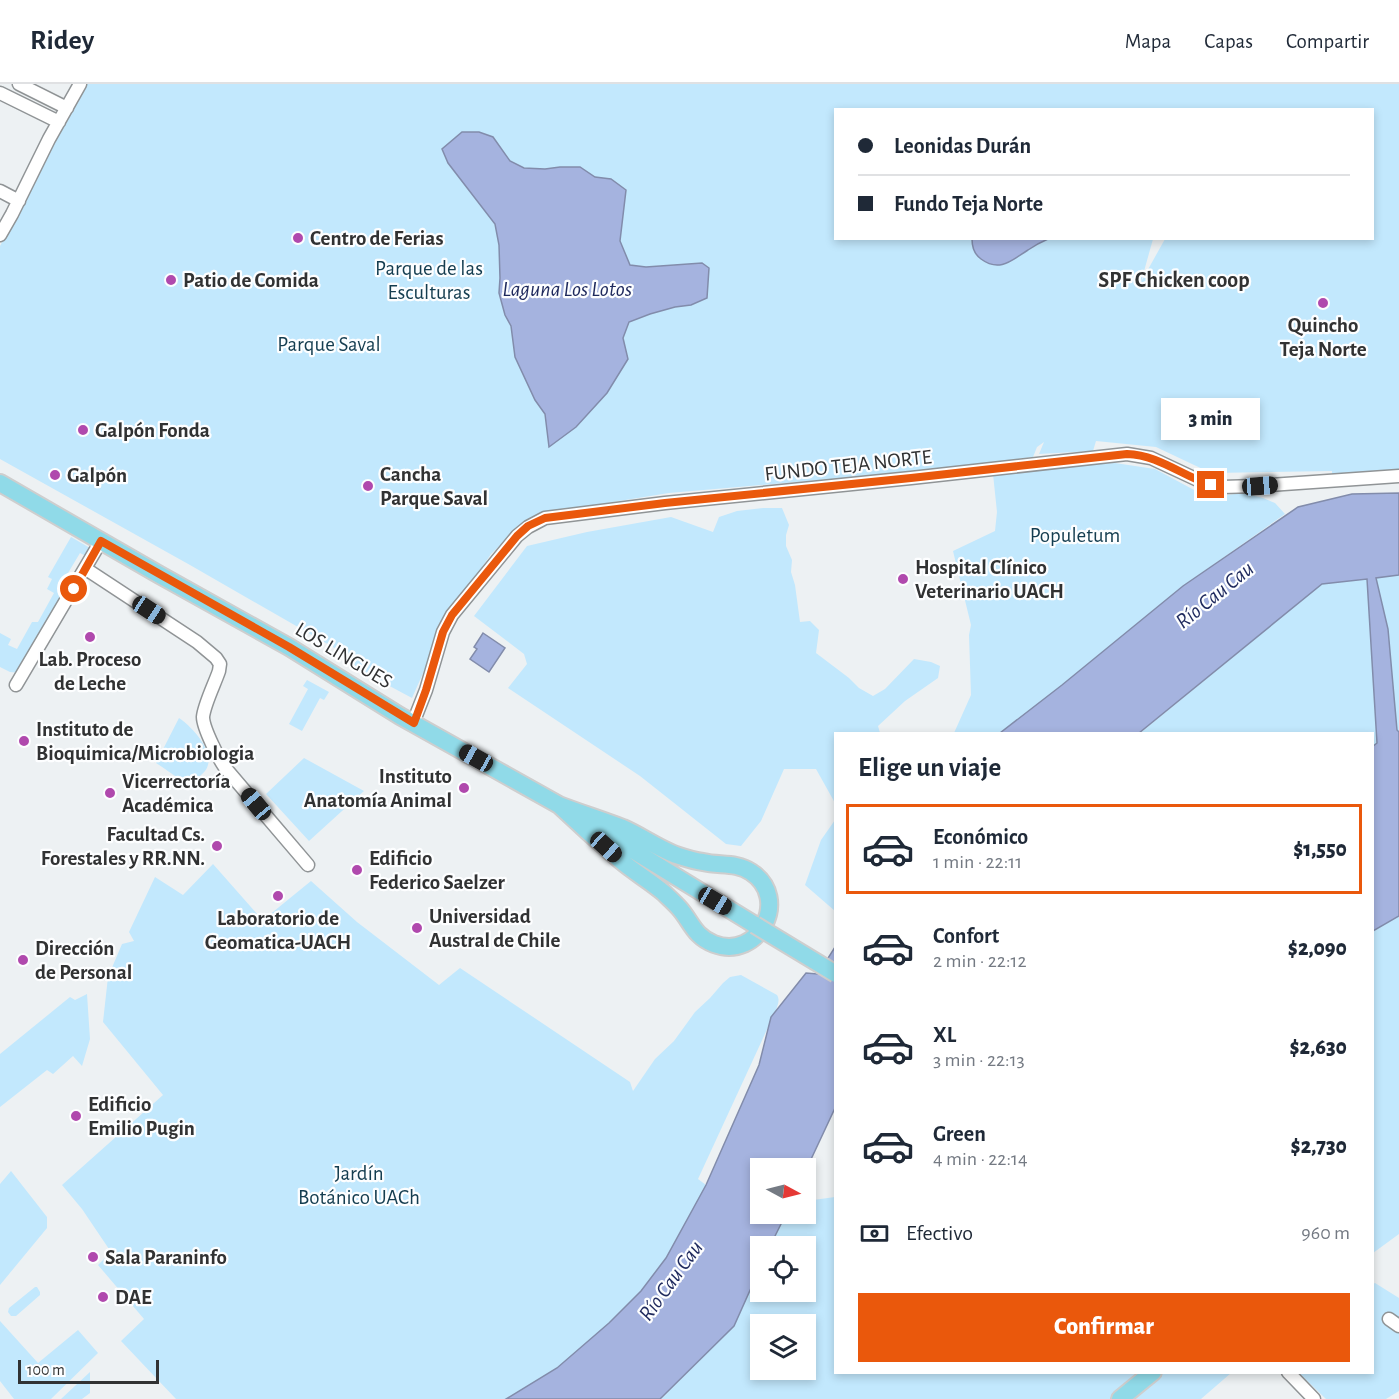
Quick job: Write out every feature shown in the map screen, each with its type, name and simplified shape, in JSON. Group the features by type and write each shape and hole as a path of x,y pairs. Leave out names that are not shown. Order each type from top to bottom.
{"main road":[{"name":"LOS LINGUES","path":"0,483 289,647 414,723 559,806 834,973"},
{"path":"559,806 623,828 676,854 704,863 734,865 750,872 760,881 767,893 770,907 764,927 755,938 736,946 722,946 710,942 696,932 681,910 664,893 621,861 559,806"},
{"path":"1120,1399 1151,1374"}],"street":[{"path":"19,84 67,108"},
{"path":"0,235 80,84"},
{"path":"0,93 59,122"},
{"path":"0,191 19,201"},
{"name":"FUNDO TEJA NORTE","path":"414,723 443,632 452,615 517,536 528,526 545,518 1127,454 1151,458 1200,482 1222,487 1399,476"},
{"path":"16,685 101,541"},
{"path":"86,569 197,642 216,658 220,664 219,671 203,719 220,762 308,865"},
{"path":"1290,1374 1314,1399"}],"green space":[{"name":"Parque Saval","path":"85,84 1399,84 1399,483 1332,478 1332,471 1211,473 1156,447 1096,441 1093,451 1039,454 1044,442 1037,447 1033,457 913,472 669,493 563,510 527,520 491,554 448,617 412,698 354,667 345,654 0,459 0,246"},
{"name":"Populetum","path":"1115,463 1155,469 1196,491 1227,495 1243,493 1263,498 1275,503 1285,514 1183,586 1001,732 954,732 971,695 969,635 971,625 953,551 995,531 997,512 993,474 1068,465"},
{"path":"782,508 789,525 786,546 792,560 791,572 800,622 810,621 819,630 816,653 859,688 873,696 885,689 914,659 940,666 938,678 905,701 878,726 880,732 834,732 834,801 816,769 784,769 761,821 741,846 726,844 640,776 508,688 527,664 524,654 474,616 527,546 587,532 671,517 713,532 719,517 737,511"},
{"path":"71,537 90,548 86,556 80,553 59,588 65,592 21,673 10,672 0,667 0,633 11,639 8,645 17,649 32,622 38,622 54,593 47,589 52,579 48,577"},
{"path":"1399,575 1399,1234 1374,1252 1374,732 1141,732 1322,584"},
{"path":"307,680 329,692 324,700 320,698 302,731 289,724 308,689 303,686"},
{"path":"179,718 204,744 209,761 207,768 191,782 182,780 156,763"},
{"path":"304,758 364,791 309,841 266,794"},
{"path":"834,821 834,910 805,885 821,840"},
{"name":"Jardín Botánico UACh","path":"213,864 257,914 268,916 311,881 357,922 439,985 460,968 630,1082 633,1091 655,1059 674,1041 695,1012 730,977 741,975 777,995 779,1000 776,1010 698,1179 706,1185 666,1258 641,1291 609,1323 557,1368 506,1399 176,1399 121,1341 144,1319 98,1265 111,1252 82,1209 62,1185 163,1095 103,1022 108,977 122,944 134,941 129,932 155,877 183,895"},
{"path":"87,994 90,1039 82,1066 73,1056 53,1074 47,1070 0,1107 0,1054 70,997 75,1000"},
{"path":"11,1171 47,1217 47,1228 0,1285 0,1184"},
{"path":"834,1197 834,1374 1230,1374 1201,1399 661,1399 734,1326 750,1290 750,1302 816,1302 816,1236 775,1236 781,1224 816,1224 816,1200"},
{"path":"1374,1284 1399,1298 1399,1391 1386,1399 1326,1399 1300,1374 1374,1374"},
{"path":"35,1287 40,1295 16,1316 11,1316 8,1312 9,1308"},
{"path":"0,1321 38,1363 78,1330 98,1353 51,1399 14,1399 0,1381"},
{"path":"90,1372 90,1393 82,1399 61,1399"}],"water":[{"name":"Laguna Los Lotos","path":"462,132 479,132 493,137 510,161 524,168 580,167 595,177 611,179 626,190 620,241 630,265 646,267 702,263 709,268 707,298 691,305 675,307 629,322 623,338 628,359 607,393 576,427 549,447 545,414 535,400 515,357 511,326 505,315 499,293 499,245 495,224 448,163 442,149"},
{"path":"972,240 1046,240 1006,264 1000,265 988,263 979,257 972,245"},
{"name":"Río Cau Cau","path":"1399,493 1399,575 1376,578 1388,629 1399,732 1399,916 1374,930 1374,745 1377,743 1367,579 1322,584 1140,732 1001,732 1183,586 1298,507 1352,494"},
{"path":"483,633 505,648 489,672 470,659"},
{"name":"Río Cau Cau","path":"834,949 834,1110 812,1158 750,1158 750,1224 781,1224 775,1236 750,1236 750,1290 734,1326 660,1399 506,1399 557,1368 609,1323 641,1291 666,1258 706,1185 759,1065 771,1017 806,973 818,974"}],"place":[{"name":"Centro de Ferias","path":"298,238"},
{"name":"Patio de Comida","path":"171,280"},
{"name":"Quincho Teja Norte","path":"1323,303"},
{"name":"Galpón Fonda","path":"83,430"},
{"name":"Galpón","path":"55,475"},
{"name":"Cancha Parque Saval","path":"368,486"},
{"name":"Hospital Clínico Veterinario UACH","path":"903,579"},
{"name":"Lab. Proceso de Leche","path":"90,637"},
{"name":"Instituto de Bioquimica/Microbiologia","path":"24,741"},
{"name":"Instituto Anatomía Animal","path":"464,788"},
{"name":"Vicerrectoría Académica","path":"110,793"},
{"name":"Facultad Cs. Forestales y RR.NN.","path":"217,846"},
{"name":"Edificio Federico Saelzer","path":"357,870"},
{"name":"Laboratorio de Geomatica-UACH","path":"278,896"},
{"name":"Universidad Austral de Chile","path":"417,928"},
{"name":"Dirección de Personal","path":"23,960"},
{"name":"Edificio Emilio Pugin","path":"76,1116"},
{"name":"Sala Paraninfo","path":"93,1257"},
{"name":"DAE","path":"103,1297"}],"district":[{"name":"SPF Chicken coop","path":"1174,279"}],"route":[{"path":"74,589 101,541 289,647 414,723 443,632 452,615 517,536 528,526 545,518 1119,454 1136,454 1151,458 1211,485"}],"park label":[{"name":"Parque de las Esculturas","path":"429,280"}]}
